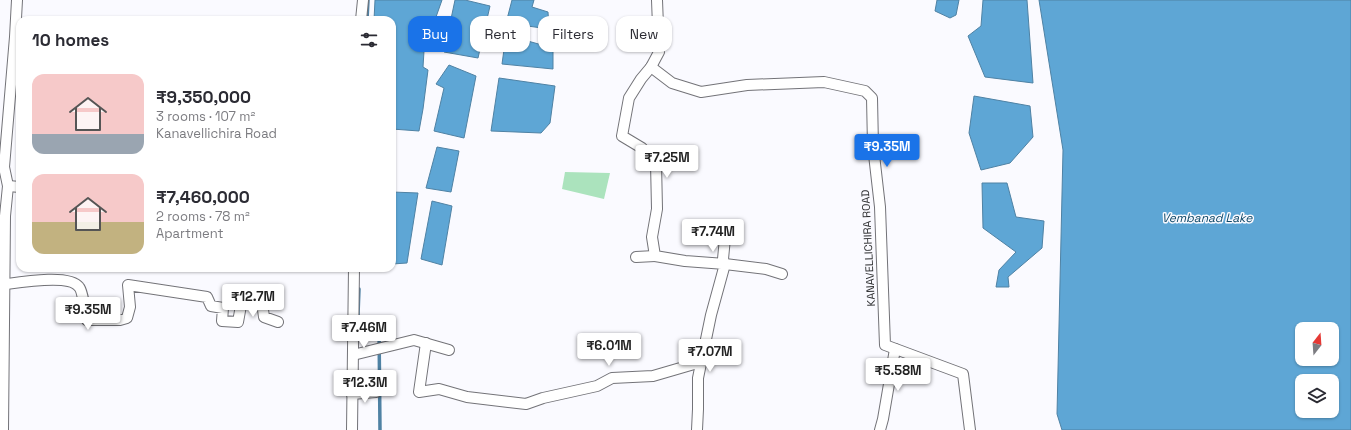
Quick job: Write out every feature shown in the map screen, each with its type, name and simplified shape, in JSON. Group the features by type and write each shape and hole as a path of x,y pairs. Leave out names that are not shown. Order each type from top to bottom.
{"street":[{"path":"16,16 17,0"},
{"path":"361,16 363,0"},
{"path":"655,256 652,237 657,209 656,163 642,148 622,136 629,98 641,79 651,67 659,52 657,0"},
{"path":"4,430 2,284 3,215 8,186 4,167 16,18"},
{"name":"KANAVELLICHIRA ROAD","path":"651,67 672,83 701,92 746,85 824,82 865,91 872,98 873,146 880,207 885,345 894,349"},
{"path":"8,186 16,187"},
{"path":"697,430 698,378 711,315 725,264 723,259 724,238"},
{"path":"636,256 655,256 685,261 766,269 782,274"},
{"path":"352,430 354,272"},
{"path":"2,284 63,279 73,281 80,287 87,320 120,320 127,318 130,307 128,285 207,297 211,306 223,308 222,321 238,322 242,300 245,295 261,295 264,317 278,322"},
{"path":"353,355 414,340 449,350"},
{"path":"426,343 419,392 439,389 467,397 526,404 544,398 597,386 612,378 653,376 701,362"},
{"path":"880,430 894,349 963,374 970,430"},
{"path":"352,394 376,392"}],"green space":[{"path":"565,172 610,173 604,199 562,189"}],"water":[{"path":"375,0 442,0 436,16 408,16 408,52 424,52 423,67 428,70 419,131 396,129 396,16 374,16"},
{"path":"455,0 465,0 490,6 488,16 470,16 470,52 479,52 478,58 444,52 462,52 462,16 452,16"},
{"path":"512,0 534,0 532,7 548,12 548,16 538,16 538,27 530,26 530,16 508,16"},
{"path":"937,0 959,0 956,15 950,18 935,11"},
{"path":"983,0 1027,0 1033,83 985,77 968,36 981,26"},
{"name":"Vembanad Lake","path":"1039,0 1351,0 1351,430 1062,430 1057,414 1063,150"},
{"path":"530,42 538,44 538,52 553,52 553,69 502,64 504,52 530,52"},
{"path":"449,65 476,76 464,138 434,131 444,88 436,84"},
{"path":"499,78 555,86 550,123 541,133 491,131"},
{"path":"974,96 1030,106 1033,137 1010,163 981,170 969,133"},
{"path":"437,147 459,151 451,192 426,188"},
{"path":"982,183 1007,183 1016,217 1044,221 1042,248 1008,277 1009,287 996,287 999,270 1016,252 983,228"},
{"path":"396,192 418,193 407,263 396,264"},
{"path":"432,201 452,206 442,265 421,259"}],"waterway":[{"path":"367,16 368,0"},
{"path":"358,315 359,289"},
{"path":"358,323 358,325 379,325 380,430"}]}
